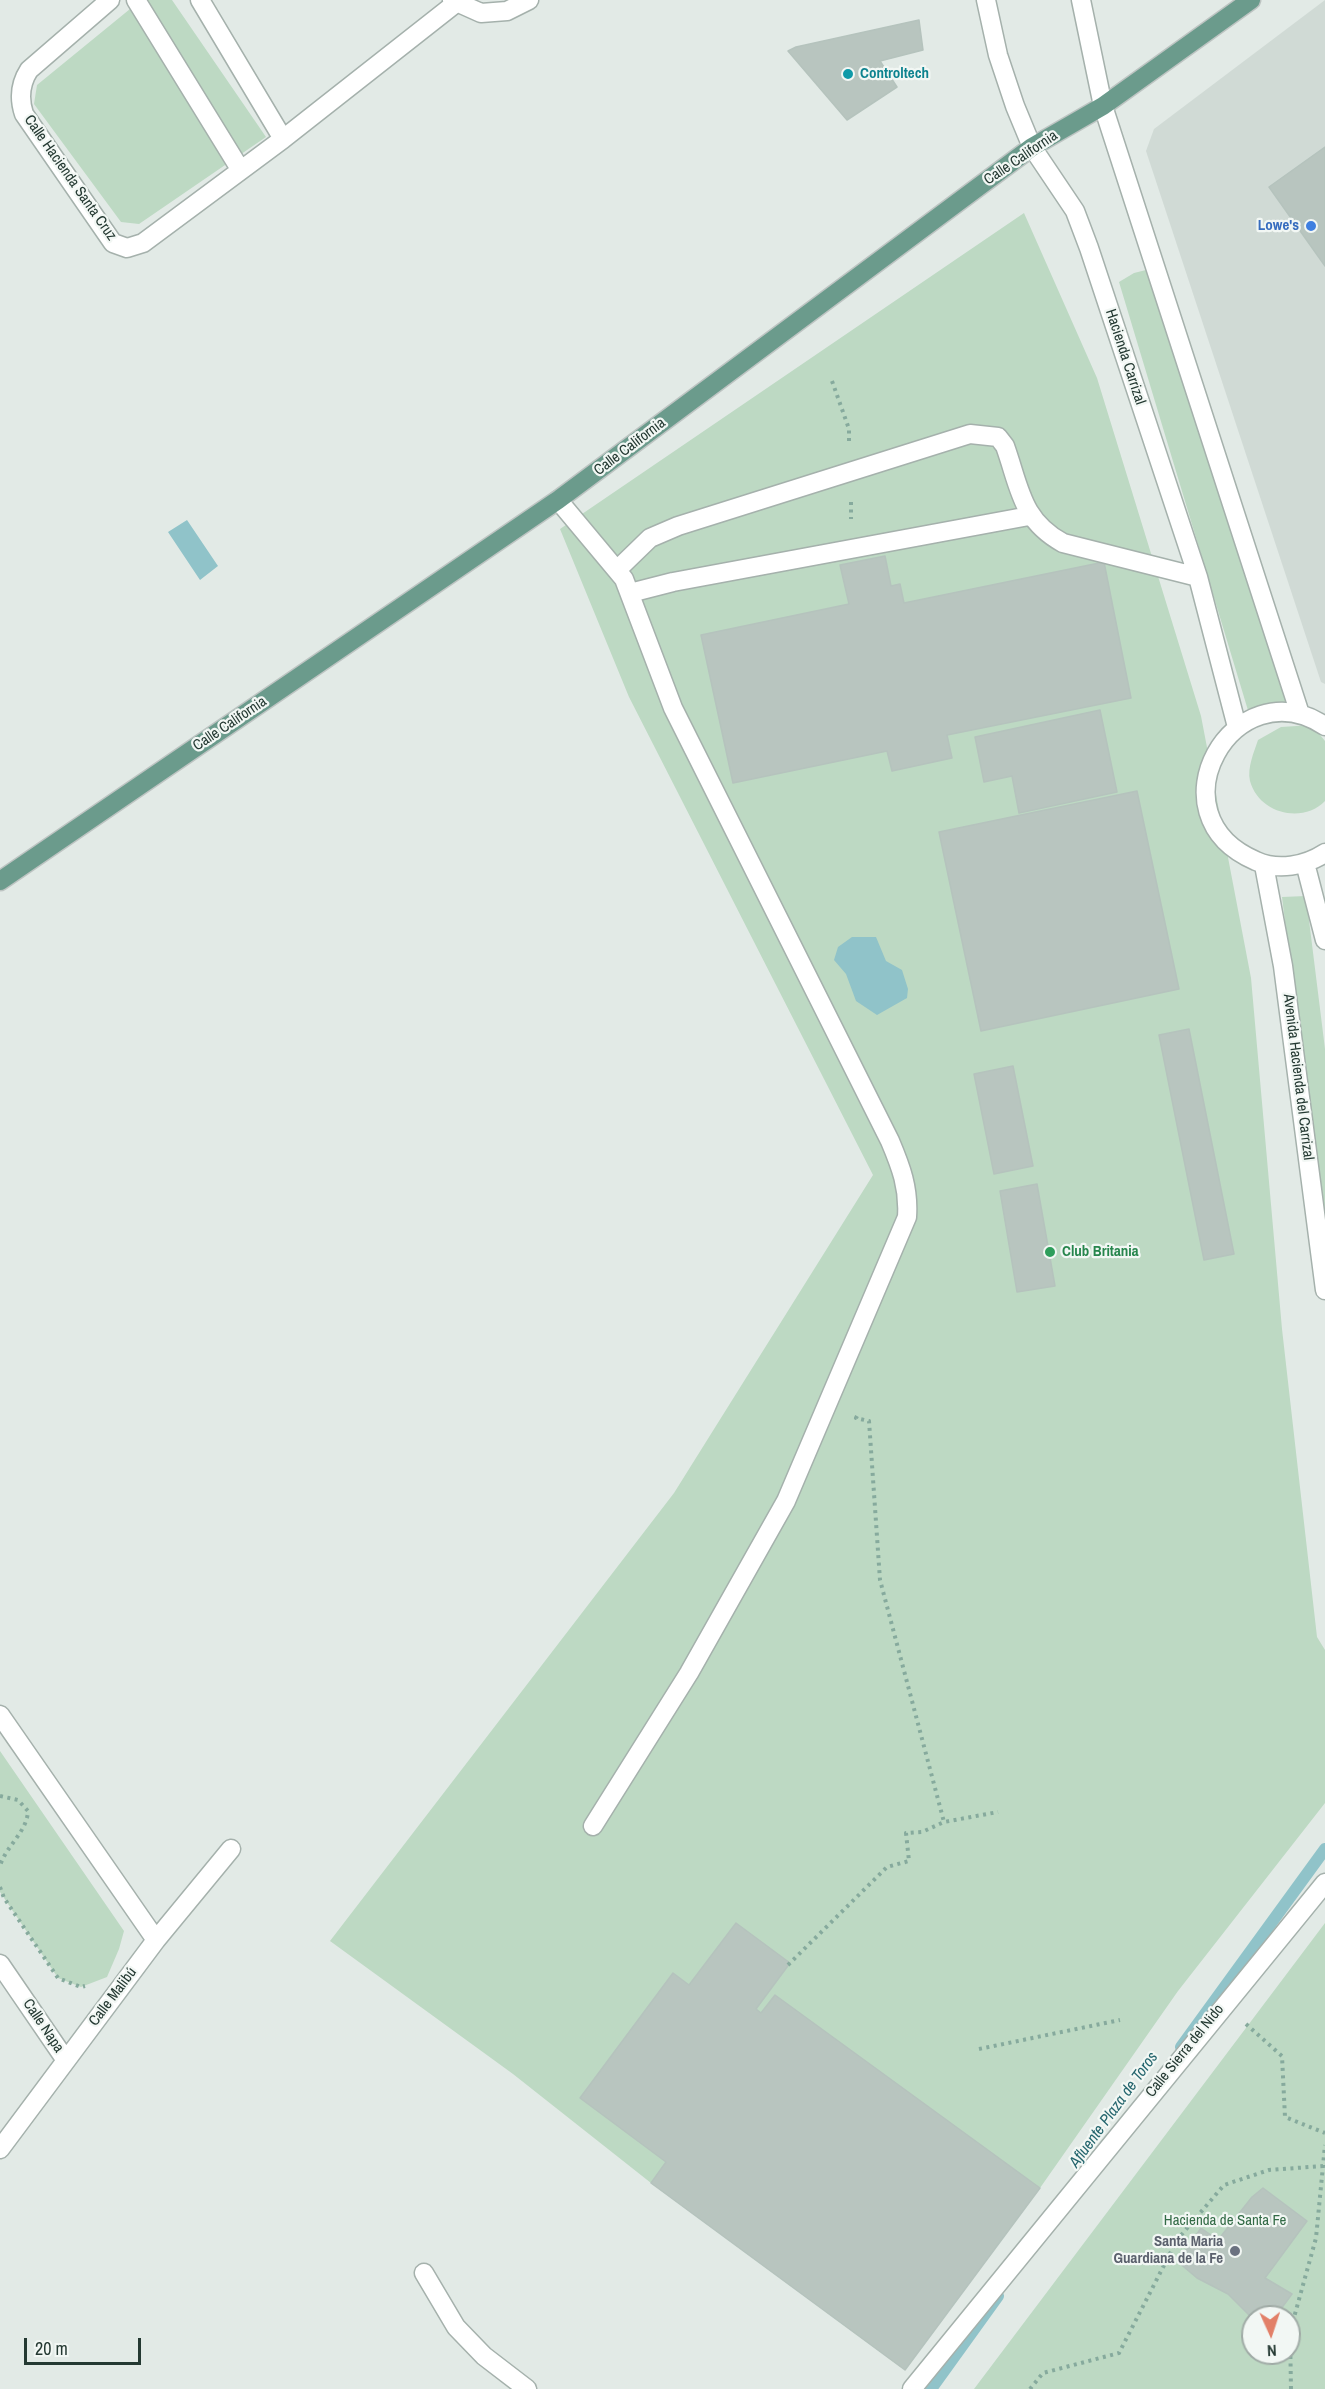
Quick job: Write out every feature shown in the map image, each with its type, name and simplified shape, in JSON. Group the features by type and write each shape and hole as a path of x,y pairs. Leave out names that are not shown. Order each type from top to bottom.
{"main road":[{"name":"Calle California","path":"0,881 558,500 1032,147 1103,106 1251,0"}],"street":[{"name":"Calle Hacienda Santa Cruz","path":"110,0 29,70 23,82 21,98 24,114 113,243 120,247 136,247 284,139 454,2 481,12 507,11 529,0"},
{"path":"136,0 240,169"},
{"path":"200,0 284,139"},
{"name":"Hacienda Carrizal","path":"986,0 998,55 1032,147 1075,211 1089,248 1197,577 1237,727"},
{"path":"1081,0 1103,106 1300,714"},
{"path":"617,570 650,538 678,526 970,434 998,437 1005,446 1029,516 1047,534 1063,543 1197,577"},
{"path":"558,500 617,570 630,593 673,708 891,1140 906,1180 908,1200 907,1217 786,1501 689,1673 593,1826"},
{"path":"630,593 673,582 1029,516"},
{"path":"1325,726 1300,714 1278,713 1257,717 1237,727 1220,744 1208,767 1205,792 1209,817 1222,838 1241,855 1264,865 1285,867 1318,860 1325,940"},
{"name":"Avenida Hacienda del Carrizal","path":"1264,865 1283,966 1325,1290"},
{"path":"0,1715 156,1940"},
{"name":"Calle Malibú","path":"0,2149 156,1940 231,1849"},
{"name":"Calle Sierra del Nido","path":"912,2389 1325,1883"},
{"name":"Calle Napa","path":"0,1964 65,2059"},
{"path":"424,2273 456,2327 484,2356 527,2389"}],"path":[{"path":"832,381 849,429"},
{"path":"856,1418 869,1421 880,1580 944,1822"},
{"path":"0,1796 18,1800 28,1811 27,1823 4,1851 0,1866"},
{"path":"788,1965 887,1867 909,1861 906,1833 922,1832 944,1822 998,1812"},
{"path":"0,1887 4,1898"},
{"path":"0,1893 58,1978 81,1988 90,1984"},
{"path":"1224,2004 1282,2056 1285,2117 1325,2133"},
{"path":"979,2049 1119,2020"},
{"path":"1291,2389 1290,2332 1316,2238 1325,2145"},
{"path":"1030,2389 1042,2373 1119,2353 1177,2240 1224,2185 1269,2170 1323,2166"}],"shaded area":[{"path":"1325,0 1325,684 1321,682 1146,151 1154,129"}],"green space":[{"path":"141,0 172,0 266,137 139,224 121,222 34,104 37,85"},
{"name":"Club Britania","path":"1024,213 1097,378 1201,716 1251,978 1282,1329 1317,1637 1325,1650 1325,1803 1178,1991 1040,2188 905,2370 651,2183 513,2074 330,1941 674,1493 873,1175 629,697 560,529"},
{"path":"1146,270 1286,702 1262,708 1250,717 1119,282 1134,273"},
{"path":"1312,725 1325,741 1325,801 1305,812 1283,812 1272,808 1262,801 1250,781 1250,765 1258,740 1281,727"},
{"path":"1306,896 1325,1049 1325,1249 1282,897"},
{"path":"0,1751 124,1931 107,1977 81,1987 58,1978 0,1892"},
{"name":"Hacienda de Santa Fe","path":"1325,1923 1325,2389 974,2389"}],"water":[{"path":"187,520 218,566 200,580 168,532"},
{"path":"852,937 876,937 886,961 902,970 908,989 907,998 877,1015 856,1001 846,974 834,960 838,947"}],"building":[{"name":"Controltech","path":"919,20 923,50 880,61 897,87 847,120 788,51 796,47"},
{"name":"Lowe's","path":"1325,147 1325,266 1269,187"},
{"path":"885,556 891,586 900,584 904,603 1104,562 1131,698 947,735 952,758 892,771 887,751 733,783 701,635 849,604 840,565"},
{"path":"1100,710 1117,792 1019,813 1012,776 984,782 975,737"},
{"path":"1137,791 1179,989 981,1031 939,832"},
{"path":"1189,1029 1234,1254 1204,1260 1159,1035"},
{"path":"1013,1066 1033,1166 994,1174 974,1074"},
{"path":"1037,1184 1055,1286 1017,1292 1000,1191"},
{"path":"736,1923 790,1963 756,2009 761,2013 775,1995 1040,2188 905,2370 651,2183 666,2162 580,2098 673,1973 689,1985"},
{"name":"Santa Maria Guardiana de la Fe","path":"1263,2188 1307,2221 1265,2278 1292,2294 1284,2305 1241,2305 1241,2307 1228,2294 1197,2278 1178,2262 1201,2228 1218,2240 1252,2197"}],"waterway":[{"name":"Afluente Plaza de Toros","path":"1181,2047 1325,1849"},
{"name":"Afluente Plaza de Toros","path":"931,2389 998,2296"}],"place":[{"name":"Controltech","path":"848,74"},
{"name":"Lowe's","path":"1311,226"},
{"name":"Club Britania","path":"1050,1252"},
{"name":"Santa Maria Guardiana de la Fe","path":"1235,2251"}]}
